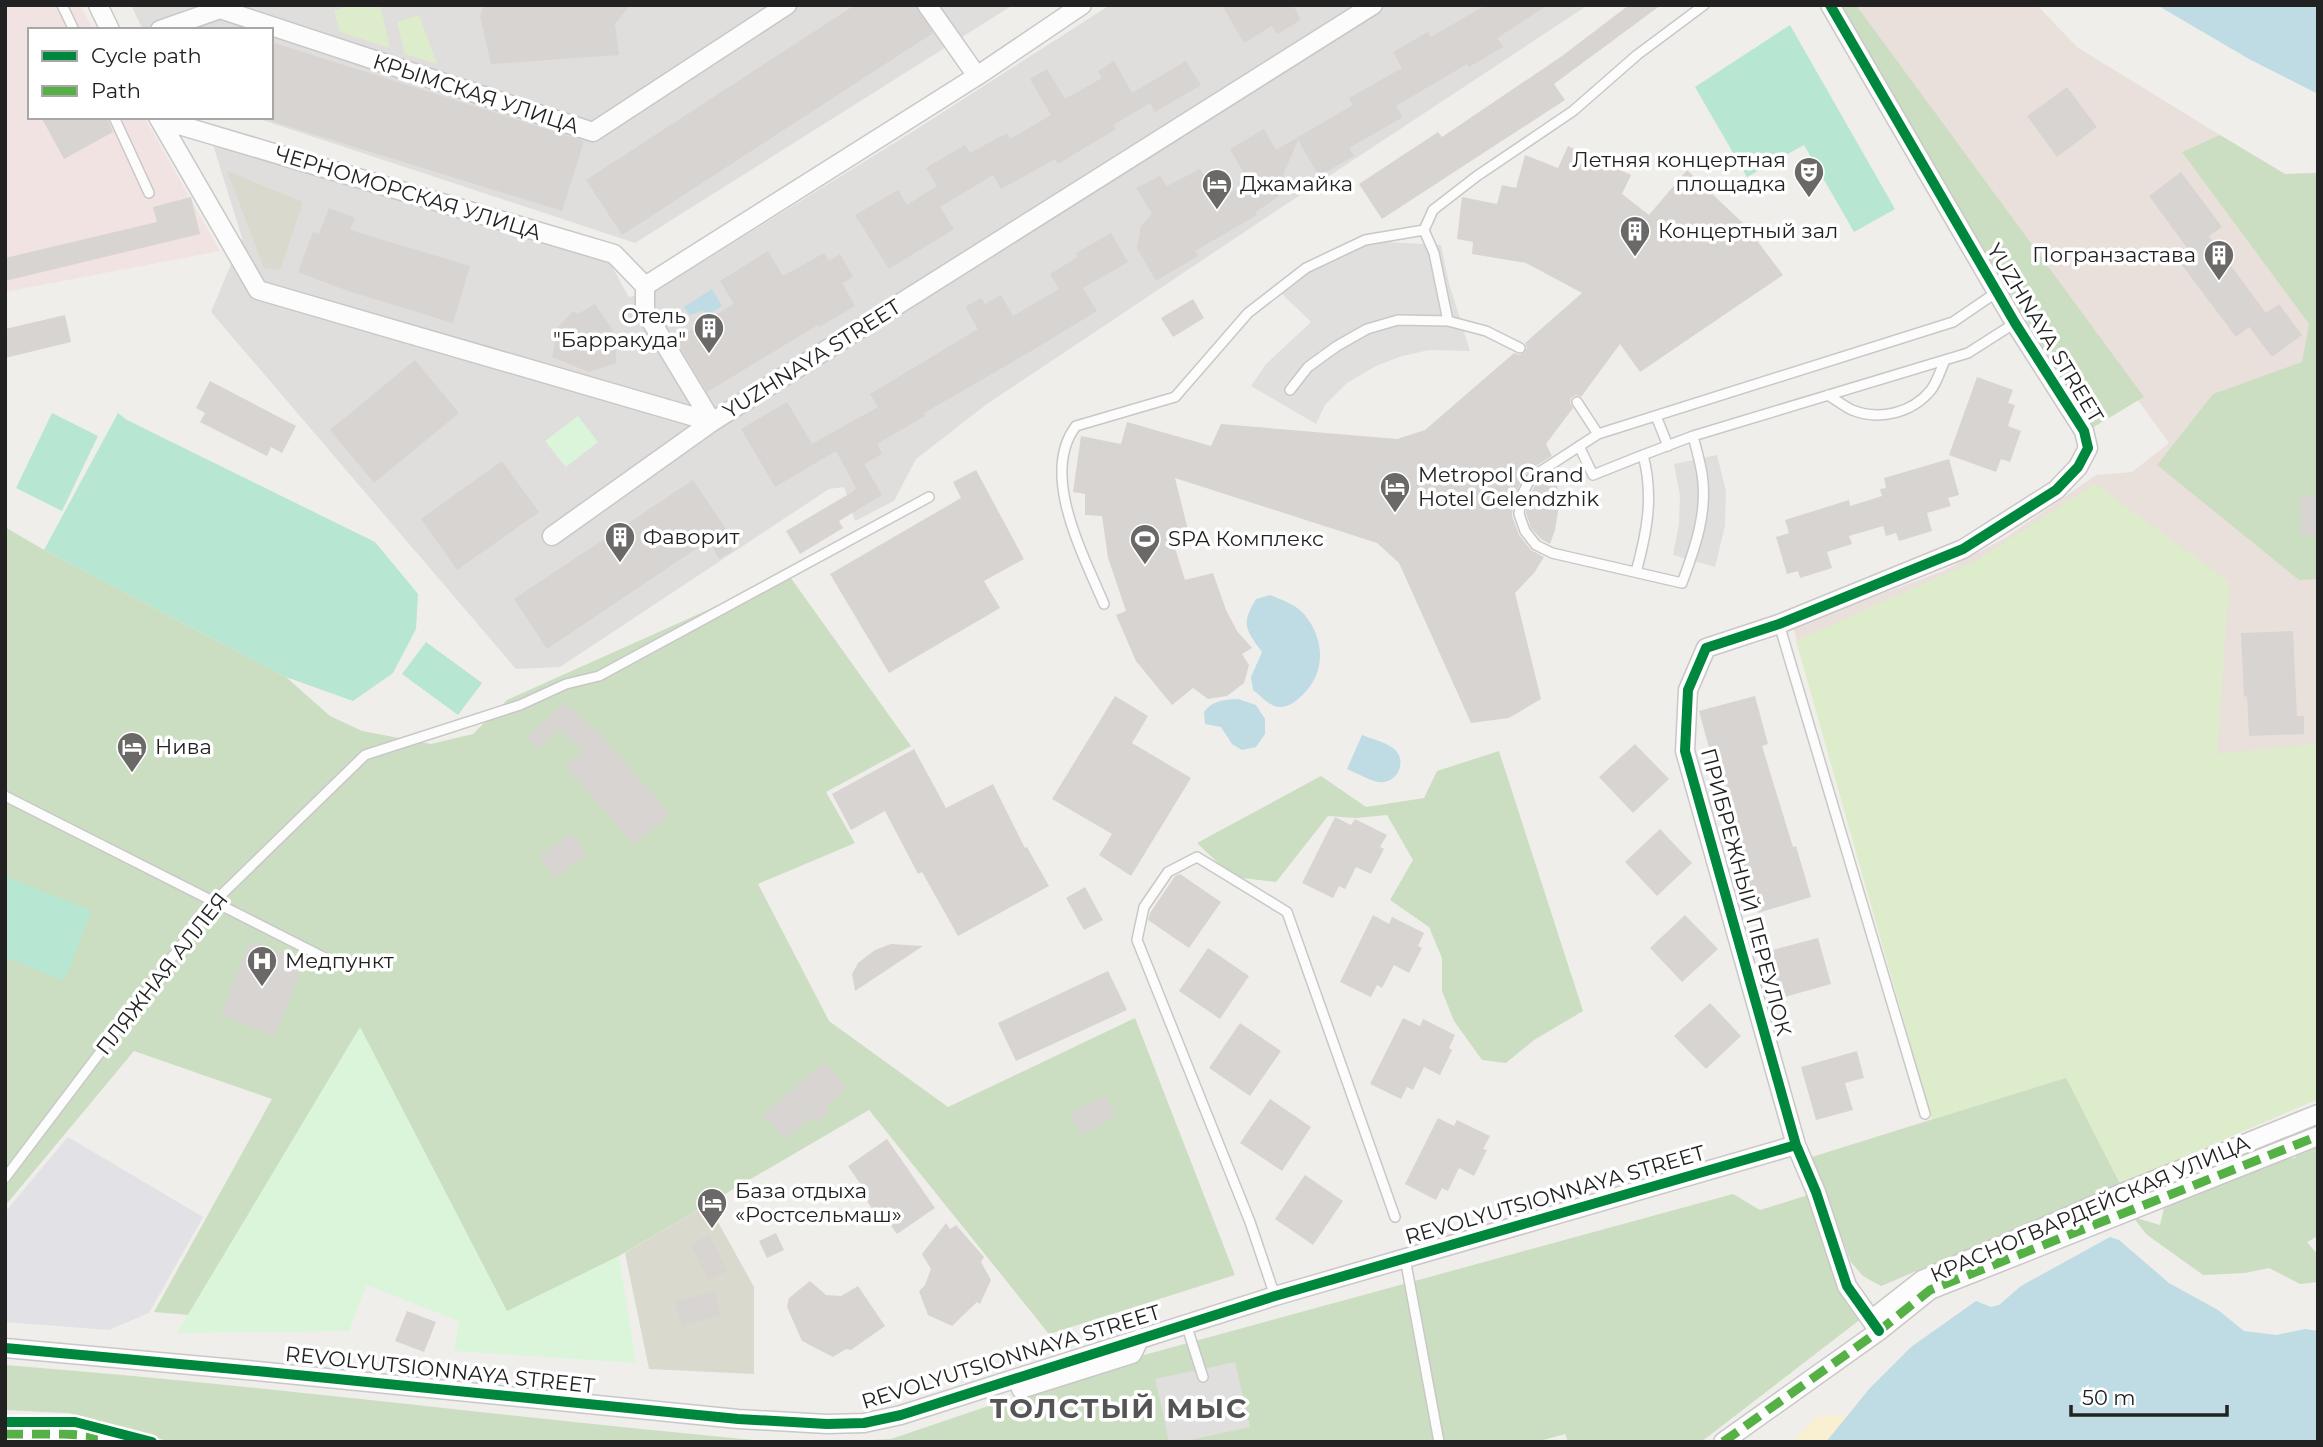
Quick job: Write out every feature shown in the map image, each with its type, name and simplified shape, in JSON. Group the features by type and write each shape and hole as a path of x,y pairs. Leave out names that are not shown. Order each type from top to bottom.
{"street":[{"path":"99,5 109,28"},
{"name":"КРЫМСКАЯ УЛИЦА","path":"166,28 225,7 593,132 787,5"},
{"path":"927,5 977,76"},
{"path":"552,536 712,422 645,311 645,286 977,76 1082,5"},
{"name":"YUZHNAYA STREET","path":"159,119 258,290 712,422 1373,5"},
{"name":"YUZHNAYA STREET","path":"1706,648 1779,624 1963,549 2056,490 2078,467 2088,448 2084,431 2015,323 1830,5"},
{"name":"ЧЕРНОМОРСКАЯ УЛИЦА","path":"161,119 614,254 645,286"},
{"name":"ПРИБРЕЖНЫЙ ПЕРЕУЛОК","path":"1706,648 1688,690 1685,751 1796,1145 1816,1192 1847,1286 1875,1325"},
{"name":"КРАСНОГВАРДЕЙСКАЯ УЛИЦА","path":"1875,1325 1922,1279 2120,1194 2318,1114"},
{"path":"1723,1442 1875,1325 1930,1290 2318,1136"},
{"name":"REVOLYUTSIONNAYA STREET","path":"5,1348 737,1419 827,1424 864,1423 901,1415 1275,1296 1796,1145"},
{"name":"REVOLYUTSIONNAYA STREET","path":"5,1358 733,1430 831,1436 865,1434 936,1416 1132,1354 1140,1338"},
{"path":"5,1434 93,1435 118,1442"}],"lane":[{"path":"62,5 73,28"},
{"path":"1448,321 1434,253 1424,230 1433,210 1477,176 1573,111 1637,55 1704,5"},
{"path":"115,119 149,193"},
{"path":"1104,604 1072,528 1061,478 1067,437 1076,426 1175,397 1248,313 1306,268 1365,240 1424,230"},
{"path":"1693,436 1702,475 1703,510 1695,547 1682,583 1552,553 1530,538 1521,523 1521,497 1529,481 1598,434 1953,322 1997,292"},
{"path":"1290,390 1308,367 1336,346 1367,329 1398,320 1448,321 1486,331 1520,348"},
{"path":"1580,446 1593,475 1693,436 1968,353 2015,323"},
{"path":"1828,395 1851,410 1875,416 1898,413 1917,403 1932,388 1945,360"},
{"path":"1577,402 1598,434"},
{"path":"1656,416 1668,446"},
{"path":"1636,572 1650,503 1643,455"},
{"name":"ПЛЯЖНАЯ АЛЛЕЯ","path":"5,1178 214,902 365,755 520,705 566,684 599,676 929,497"},
{"path":"1779,624 1925,1114"},
{"path":"5,796 328,960 351,967"},
{"path":"1275,1296 1250,1223 1137,940 1144,907 1168,872 1197,857 1287,912 1395,1217"},
{"path":"1405,1258 1439,1442"},
{"path":"1186,1324 1203,1377"}],"shaded area":[{"path":"5,5 80,5 93,28 28,28 28,119 145,119 220,251 5,292"},
{"path":"131,5 1013,5 635,243 259,119 273,119 273,28 142,28"},
{"path":"1110,5 1588,5 987,404 916,459 894,501 855,521 844,487 829,489 560,667 516,669 211,312 242,238 210,135 605,254 629,297 659,289"},
{"path":"1849,5 2037,5 2077,47 2285,174 2318,173 2318,1099 1881,1286 1863,1276 1851,1262 1812,1157 1932,1119 1793,627 1943,571 2005,538 2096,475 2132,472 2169,443"},
{"path":"227,171 303,202 280,270 264,268"},
{"path":"1368,241 1441,245 1449,283 1470,351 1429,350 1376,366 1347,383 1325,405 1316,424 1251,386 1266,364 1311,322 1278,290 1307,265"},
{"path":"1717,455 1726,491 1725,526 1715,567 1673,555 1679,524 1680,496 1674,464"},
{"path":"68,1137 203,1217 149,1313 109,1330 5,1322 5,1212"},
{"path":"708,1204 754,1287 754,1374 649,1369 625,1253"},
{"path":"1235,1362 1250,1427 1181,1442 1169,1442 1155,1379"}],"green space":[{"path":"352,5 380,5 390,48 340,32 334,11"},
{"path":"1836,5 1856,5 2144,397 2092,428"},
{"path":"419,15 437,64 405,54 397,22"},
{"path":"1790,25 1895,209 1854,232 1804,145 1747,177 1695,87"},
{"path":"2220,135 2285,174 2318,173 2318,579 2299,580 2157,465 2213,394 2302,362 2309,324 2182,152"},
{"path":"52,413 98,436 62,511 16,488"},
{"path":"118,413 127,420 375,542 418,594 416,629 393,673 353,701 286,677 44,550"},
{"path":"578,416 598,442 566,467 545,441"},
{"path":"2095,484 2229,582 2217,754 2318,744 2318,1099 2120,1184 2066,1078 1932,1120 1796,641 1979,559"},
{"path":"5,527 286,677 330,716 362,731 431,744 473,734 507,700 788,574 911,746 826,792 855,843 758,884 829,1021 948,1107 1135,1018 1235,1275 1049,1334 869,1110 619,1256 507,1312 360,1028 190,1315 154,1312 272,1099 134,1051 5,1206"},
{"path":"426,642 482,683 458,715 402,674"},
{"path":"1499,751 1583,1011 1534,1040 1506,1063 1482,1060 1454,1021 1442,991 1442,958 1429,927 1390,900 1413,860 1387,815 1356,818 1328,816 1276,882 1233,877 1197,843 1321,776 1366,807 1424,798 1437,771"},
{"path":"5,876 92,911 64,981 5,957"},
{"path":"360,1027 507,1311 619,1256 636,1363 454,1351 459,1321 366,1285 349,1331 177,1333"},
{"path":"2066,1078 2120,1184 1881,1286 1863,1276 1851,1262 1812,1157"},
{"path":"2318,1125 2318,1236 2307,1242 2318,1255 2318,1282 2300,1284 2269,1268 2245,1273 2203,1275 2146,1234 2133,1217 2160,1225 2165,1204 2272,1155 2295,1158 2307,1130"},
{"path":"1733,1194 1760,1210 1808,1195 1862,1318 1701,1442 1568,1442 1565,1434 1536,1442 834,1442 891,1439 1122,1361"},
{"path":"5,1365 198,1382 776,1442 171,1442 69,1413 5,1410"}],"sand":[{"path":"1848,1415 1826,1442 1792,1442 1817,1416"}],"water":[{"path":"2157,5 2318,5 2318,94 2249,59"},
{"path":"712,289 722,306 711,313 701,311 690,315 684,307"},
{"path":"1270,595 1304,614 1315,632 1320,652 1314,680 1299,698 1285,707 1270,704 1253,690 1251,677 1262,652 1249,632 1248,615 1256,599"},
{"path":"1238,699 1256,705 1265,719 1265,734 1256,747 1242,750 1232,744 1221,727 1205,724 1204,712 1211,705 1223,700"},
{"path":"1362,735 1386,744 1398,753 1399,771 1391,780 1378,782 1347,769"},
{"path":"2110,1237 2119,1240 2169,1283 2218,1310 2244,1331 2276,1335 2305,1329 2318,1331 2318,1442 1826,1442 1870,1388 1911,1347 1976,1301 1991,1307 1999,1305 2021,1286"}],"building":[{"path":"484,5 630,5 615,24 619,55 491,64 480,16"},
{"path":"855,5 916,5 933,33 622,235 586,180"},
{"path":"1222,5 1293,5 1301,20 1277,34 1272,26 1244,43"},
{"path":"1486,5 1548,5 1497,38 1503,47 1469,67 1467,64 1396,106 1403,117 1349,148 1354,156 1319,176 1298,140 1278,187 1279,196 1256,212 1257,215 1195,251 1198,256 1156,281 1137,248 1141,226 1152,214 1136,188 1160,176 1167,186 1200,169 1218,200 1249,182 1230,149 1264,129 1276,150 1353,105 1349,98 1402,68 1393,52 1428,32 1431,37"},
{"path":"1629,5 1661,5 1554,84 1565,100 1382,219 1359,184 1438,132 1442,137 1562,56"},
{"path":"273,43 584,141 562,211 271,121"},
{"path":"1114,61 1132,93 1186,61 1201,85 1155,112 1150,103 1113,125 1116,129 1058,164 1055,159 1001,189 993,175 940,207 954,229 889,269 855,215 898,190 907,205 937,186 926,168 965,145 970,153 1007,133 1010,139 1051,115 1030,79 1047,69 1065,99 1102,78 1098,71"},
{"path":"2067,87 2097,127 2057,157 2027,116"},
{"path":"42,119 108,119 113,132 64,159"},
{"path":"1568,146 1631,175 1622,194 1649,215 1687,170 1746,226 1783,275 1640,372 1620,344 1581,397 1576,395 1571,398 1573,408 1546,444 1552,456 1531,469 1523,478 1514,496 1512,516 1519,535 1531,550 1544,557 1534,573 1515,593 1541,699 1509,718 1471,723 1399,563 1377,543 1175,478 1190,538 1174,545 1185,580 1213,573 1226,610 1237,631 1252,648 1242,654 1249,665 1244,683 1227,696 1208,699 1193,688 1172,705 1136,661 1116,615 1126,611 1108,558 1102,516 1085,515 1085,494 1073,492 1081,436 1121,444 1127,422 1211,446 1221,424 1397,439 1425,430 1514,353 1524,353 1527,348 1525,343 1582,293 1526,263 1472,254 1473,242 1457,239 1462,197 1497,204 1502,185 1516,188 1525,155 1558,168"},
{"name":"Погранзастава","path":"2181,172 2222,227 2209,236 2266,313 2279,304 2302,335 2272,357 2249,327 2236,337 2178,260 2190,252 2149,196"},
{"path":"191,197 200,234 5,281 5,258 157,222 153,207"},
{"path":"329,208 355,218 350,230 470,266 453,323 348,291 298,272 313,232 319,234"},
{"path":"1111,233 1128,262 1083,288 1097,311 924,413 925,416 877,444 882,454 864,464 882,495 839,521 843,528 800,554 786,531 856,488 836,451 775,487 741,429 787,402 812,444 878,407 870,394 978,329 965,307 981,298 985,304 1001,295 1013,316 1059,289 1050,274 1078,257 1076,253"},
{"path":"768,251 783,276 824,253 829,261 840,254 853,277 842,283 855,306 819,327 818,325 707,392 675,339 734,304 720,281"},
{"path":"1193,299 1204,318 1173,337 1161,318"},
{"path":"595,304 616,335 616,363 589,372 552,357 558,327 573,311 578,314"},
{"path":"65,315 71,342 5,358 5,329"},
{"path":"415,360 459,413 374,483 330,430"},
{"path":"1977,377 2013,390 2008,403 2015,405 2008,426 2021,431 2010,462 2001,459 1996,472 1949,455"},
{"path":"210,381 296,426 282,453 271,447 267,456 200,422 205,413 196,408"},
{"path":"1949,459 1959,495 1948,498 1951,506 1927,513 1932,531 1899,541 1896,533 1886,536 1883,526 1849,536 1852,544 1827,552 1832,568 1800,578 1798,571 1787,574 1776,537 1789,533 1785,520 1849,500 1850,506 1882,496 1880,489 1886,488 1884,478"},
{"path":"502,461 539,512 457,570 421,519"},
{"path":"976,470 1024,559 984,581 1000,608 889,673 830,574 961,498 953,482"},
{"path":"1556,470 1559,505 1550,544 1531,528 1526,513 1528,499 1535,485"},
{"name":"Фаворит","path":"693,480 726,529 721,532 733,551 719,559 709,540 547,649 514,599"},
{"path":"2318,495 2318,535 2301,535 2300,496"},
{"path":"2293,631 2297,716 2304,716 2304,734 2249,736 2241,633"},
{"path":"1115,696 1148,716 1132,743 1191,778 1131,876 1099,855 1112,834 1052,799"},
{"path":"1755,696 1768,744 1762,746 1811,897 1758,913 1719,788 1699,711"},
{"path":"564,702 601,735 670,814 634,845 565,766 583,752 559,729 539,750 527,738"},
{"path":"1635,744 1669,779 1633,813 1599,777"},
{"path":"914,749 946,808 993,784 1025,848 1027,847 1049,886 958,936 922,872 918,874 885,811 851,830 832,794"},
{"path":"1335,817 1351,825 1355,819 1387,835 1380,847 1384,849 1371,874 1356,867 1345,889 1339,886 1333,898 1302,883"},
{"path":"1660,829 1692,863 1657,896 1625,862"},
{"path":"571,833 587,854 555,878 539,857"},
{"path":"1180,874 1221,902 1189,948 1148,920 1175,876"},
{"path":"1085,887 1103,920 1084,930 1066,898"},
{"path":"1373,915 1389,924 1392,917 1424,933 1418,946 1422,948 1409,973 1394,965 1382,988 1377,985 1371,997 1340,982"},
{"path":"1685,915 1718,949 1682,982 1650,948"},
{"path":"1818,938 1831,984 1781,998 1768,951"},
{"name":"Медпункт","path":"250,941 304,961 275,1036 221,1015"},
{"path":"891,944 923,946 855,991 852,974 858,963 875,950"},
{"path":"1208,948 1249,976 1220,1019 1179,991"},
{"path":"1108,971 1127,1010 1016,1061 998,1023"},
{"path":"1710,1003 1741,1036 1706,1069 1674,1036"},
{"path":"1403,1018 1420,1026 1423,1019 1455,1035 1449,1048 1452,1050 1440,1075 1424,1067 1413,1090 1407,1087 1401,1099 1370,1084"},
{"path":"1240,1023 1281,1051 1250,1096 1209,1068"},
{"path":"1857,1051 1864,1078 1845,1083 1853,1110 1816,1120 1801,1067"},
{"path":"825,1062 847,1088 825,1107 829,1112 817,1122 812,1117 785,1140 763,1114"},
{"path":"1105,1095 1116,1116 1081,1135 1070,1114"},
{"path":"1270,1099 1311,1127 1282,1171 1240,1143"},
{"path":"1438,1118 1454,1126 1457,1120 1490,1136 1483,1149 1487,1150 1474,1176 1459,1168 1448,1191 1442,1188 1436,1200 1405,1184"},
{"path":"887,1139 935,1208 897,1234 878,1207 873,1210 862,1194 866,1192 848,1166"},
{"path":"1305,1175 1343,1201 1313,1245 1275,1219"},
{"path":"946,1223 950,1229 956,1225 984,1257 981,1262 991,1280 980,1304 977,1302 952,1326 928,1315 919,1291 925,1285 931,1269 922,1254"},
{"path":"776,1233 784,1250 767,1258 759,1241"},
{"path":"709,1235 727,1271 709,1280 691,1244"},
{"path":"810,1281 826,1295 841,1296 858,1286 885,1326 851,1350 846,1349 833,1357 802,1341 787,1307 789,1298"},
{"path":"714,1291 721,1315 682,1326 675,1302"},
{"path":"407,1311 436,1322 424,1352 395,1341"}],"marked path":[{"path":"1723,1442 1879,1331 1930,1290 2318,1136"},
{"path":"5,1434 98,1436"}],"cycle path":[{"path":"1830,5 2015,323 2084,431 2088,448 2078,467 2056,490 1963,549 1779,624 1706,648 1688,690 1685,751 1796,1145 1816,1192 1847,1286 1879,1331"},
{"path":"5,1348 738,1419 827,1424 864,1423 901,1415 1275,1296 1796,1145"},
{"path":"5,1422 75,1422 152,1442"}],"place":[{"name":"Летняя концертная площадка","path":"1809,199"},
{"name":"Джамайка","path":"1217,211"},
{"name":"Концертный зал","path":"1635,258"},
{"name":"Погранзастава","path":"2219,282"},
{"name":"Отель \"Барракуда\"","path":"709,355"},
{"name":"Metropol Grand Hotel Gelendzhik","path":"1395,514"},
{"name":"Фаворит","path":"620,564"},
{"name":"SPA Комплекс","path":"1145,566"},
{"name":"Нива","path":"132,774"},
{"name":"Медпункт","path":"262,988"},
{"name":"База отдыха «Ростсельмаш»","path":"712,1230"}],"district":[{"name":"ТОЛСТЫЙ МЫС","path":"1119,1408"}]}
